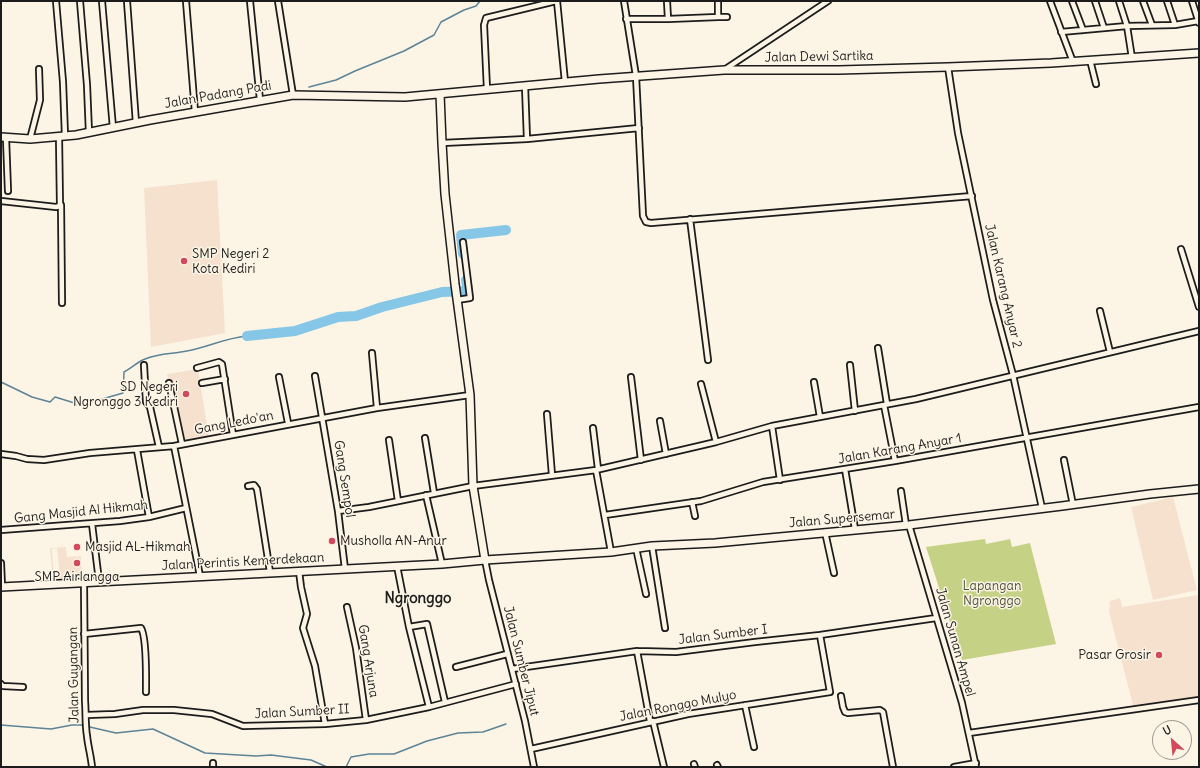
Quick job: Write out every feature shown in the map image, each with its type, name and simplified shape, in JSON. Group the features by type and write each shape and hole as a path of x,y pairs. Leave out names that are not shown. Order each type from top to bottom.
{"main road":[{"name":"Jalan Dewi Sartika","path":"440,94 565,82 724,70 839,70 948,67 1073,62 1199,53"},
{"name":"Jalan Padang Padi","path":"4,137 30,139 62,137 293,95 400,97 440,94"},
{"path":"440,94 445,194 470,395 473,486 486,560"},
{"name":"Jalan Supersemar","path":"486,560 611,552 652,546 720,543 907,525 1199,489"},
{"name":"Jalan Perintis Kemerdekaan","path":"1,587 442,564 486,560"}],"street":[{"path":"56,1 63,82 60,205 62,303"},
{"path":"80,1 87,85 89,133"},
{"path":"102,1 113,128"},
{"path":"127,1 136,123"},
{"path":"186,1 195,112"},
{"path":"250,1 260,100"},
{"path":"278,1 293,95"},
{"path":"487,89 484,25 486,18 557,1 565,82"},
{"path":"624,1 636,76 643,219 646,222 651,223 690,220 972,196"},
{"path":"667,1 668,19"},
{"path":"718,1 718,17"},
{"path":"724,70 828,1"},
{"path":"1050,1 1073,62"},
{"path":"1072,1 1083,30"},
{"path":"1095,1 1104,28"},
{"path":"1119,1 1127,26 1132,58"},
{"path":"1143,1 1152,26"},
{"path":"1167,1 1175,25"},
{"path":"1061,32 1127,26 1175,25 1199,22 1192,1"},
{"path":"626,19 728,17"},
{"path":"1090,60 1096,84"},
{"name":"Jalan Karang Anyar 2","path":"948,67 956,122 993,300 1013,375 1042,508"},
{"path":"30,139 40,100 39,69"},
{"path":"525,86 527,139"},
{"path":"442,143 527,139 639,128"},
{"path":"4,137 8,191"},
{"path":"1,201 56,207 60,205"},
{"path":"690,220 708,360"},
{"path":"457,298 470,298 463,242"},
{"path":"1181,249 1199,307"},
{"path":"1100,311 1110,352"},
{"path":"338,511 473,486 597,470 716,442 772,426 820,418 953,390 1199,331"},
{"path":"878,348 894,461"},
{"path":"372,353 377,408"},
{"path":"197,368 220,362 225,379 233,435"},
{"path":"850,364 855,411"},
{"path":"144,365 146,402 150,407 159,447"},
{"name":"Gang Sempol","path":"315,376 338,511 345,569"},
{"path":"279,377 288,424"},
{"path":"631,377 641,460"},
{"path":"202,384 225,379"},
{"path":"169,382 182,444"},
{"path":"814,382 820,418"},
{"path":"701,384 716,442"},
{"name":"Gang Ledo'an","path":"1,454 27,459 44,460 90,453 174,446 322,417 470,395"},
{"name":"Jalan Karang Anyar 1","path":"605,515 701,501 763,482 894,461 1199,407"},
{"path":"547,414 552,475"},
{"path":"660,421 666,454"},
{"path":"772,426 780,480"},
{"path":"593,428 597,470 611,552"},
{"path":"425,438 434,493"},
{"path":"389,440 398,501"},
{"path":"174,446 200,576"},
{"path":"137,450 149,517"},
{"path":"1064,460 1073,505"},
{"path":"845,469 855,529"},
{"path":"248,486 254,485 257,489 270,572"},
{"name":"Jalan Sunan Ampel","path":"901,491 907,525 962,703 976,765"},
{"path":"426,495 442,564"},
{"path":"692,502 694,516"},
{"name":"Gang Masjid Al Hikmah","path":"1,530 92,524 149,517 186,508"},
{"path":"92,524 99,581"},
{"path":"826,532 834,573"},
{"path":"652,546 665,628"},
{"path":"636,548 646,594"},
{"name":"Jalan Sumber Jiput","path":"486,560 489,580 516,684 534,767"},
{"path":"1,563 1,587"},
{"path":"397,566 408,627 429,707"},
{"path":"299,571 307,614 303,628 315,666 325,724"},
{"name":"Jalan Guyangan","path":"84,582 84,692 87,715 86,730 92,767"},
{"name":"Gang Arjuna","path":"347,607 356,648 366,720"},
{"name":"Jalan Sumber I","path":"512,669 637,651 676,652 820,635 936,618"},
{"path":"408,627 427,624 445,702"},
{"path":"84,634 141,628 143,631 146,692"},
{"name":"Jalan Ronggo Mulyo","path":"531,749 652,721 709,710 830,692 820,635"},
{"path":"637,651 652,721 664,767"},
{"path":"456,667 507,654"},
{"path":"1,684 3,686 23,687"},
{"name":"Jalan Sumber II","path":"87,715 115,714 143,710 174,710 212,714 243,726 325,724 366,720 429,707 516,684"},
{"path":"841,696 845,712 880,710 883,712 893,767"},
{"path":"969,733 1199,700"},
{"path":"745,705 754,747"},
{"path":"954,767 976,765"}],"shaded area":[{"name":"SMP Negeri 2 Kota Kediri","path":"217,180 225,333 151,347 144,188"},
{"name":"SD Negeri Ngronggo 3 Kediri","path":"198,369 209,438 181,443 178,425 174,423 167,374"},
{"path":"1173,497 1197,590 1153,600 1131,507"},
{"name":"SMP Airlangga","path":"66,547 67,557 81,556 82,578 53,579 50,548","holes":["57,548 60,577 54,577 52,549"]},
{"name":"Pasar Grosir","path":"1199,595 1199,698 1134,709 1109,612 1110,601 1120,598 1122,607"}],"green space":[{"name":"Lapangan Ngronggo","path":"985,539 986,544 1010,539 1012,547 1030,543 1056,644 962,660 926,547"}],"waterway":[{"path":"309,87 336,80 404,51 434,35 441,22 464,10 476,6 480,1"},
{"path":"463,254 461,235 506,230"},
{"path":"247,336 295,331 338,317 356,316 382,307 442,292 468,291 466,280"},
{"path":"1,382 32,397 50,402 55,397 81,405 123,393 124,372 145,359 182,352 247,336"},
{"path":"346,767 351,757 369,754 394,754 427,741 458,733 483,732 506,724"},
{"path":"1,725 51,729 81,725 116,733 153,729 205,753 256,756 271,755 311,760 327,767"}],"place":[{"name":"SMP Negeri 2 Kota Kediri","path":"184,261"},
{"name":"SD Negeri Ngronggo 3 Kediri","path":"186,394"},
{"name":"Musholla AN-Anur","path":"332,541"},
{"name":"Masjid AL-Hikmah","path":"77,547"},
{"name":"SMP Airlangga","path":"77,563"},
{"name":"Pasar Grosir","path":"1159,655"}],"district":[{"name":"Ngronggo","path":"418,599"}]}
